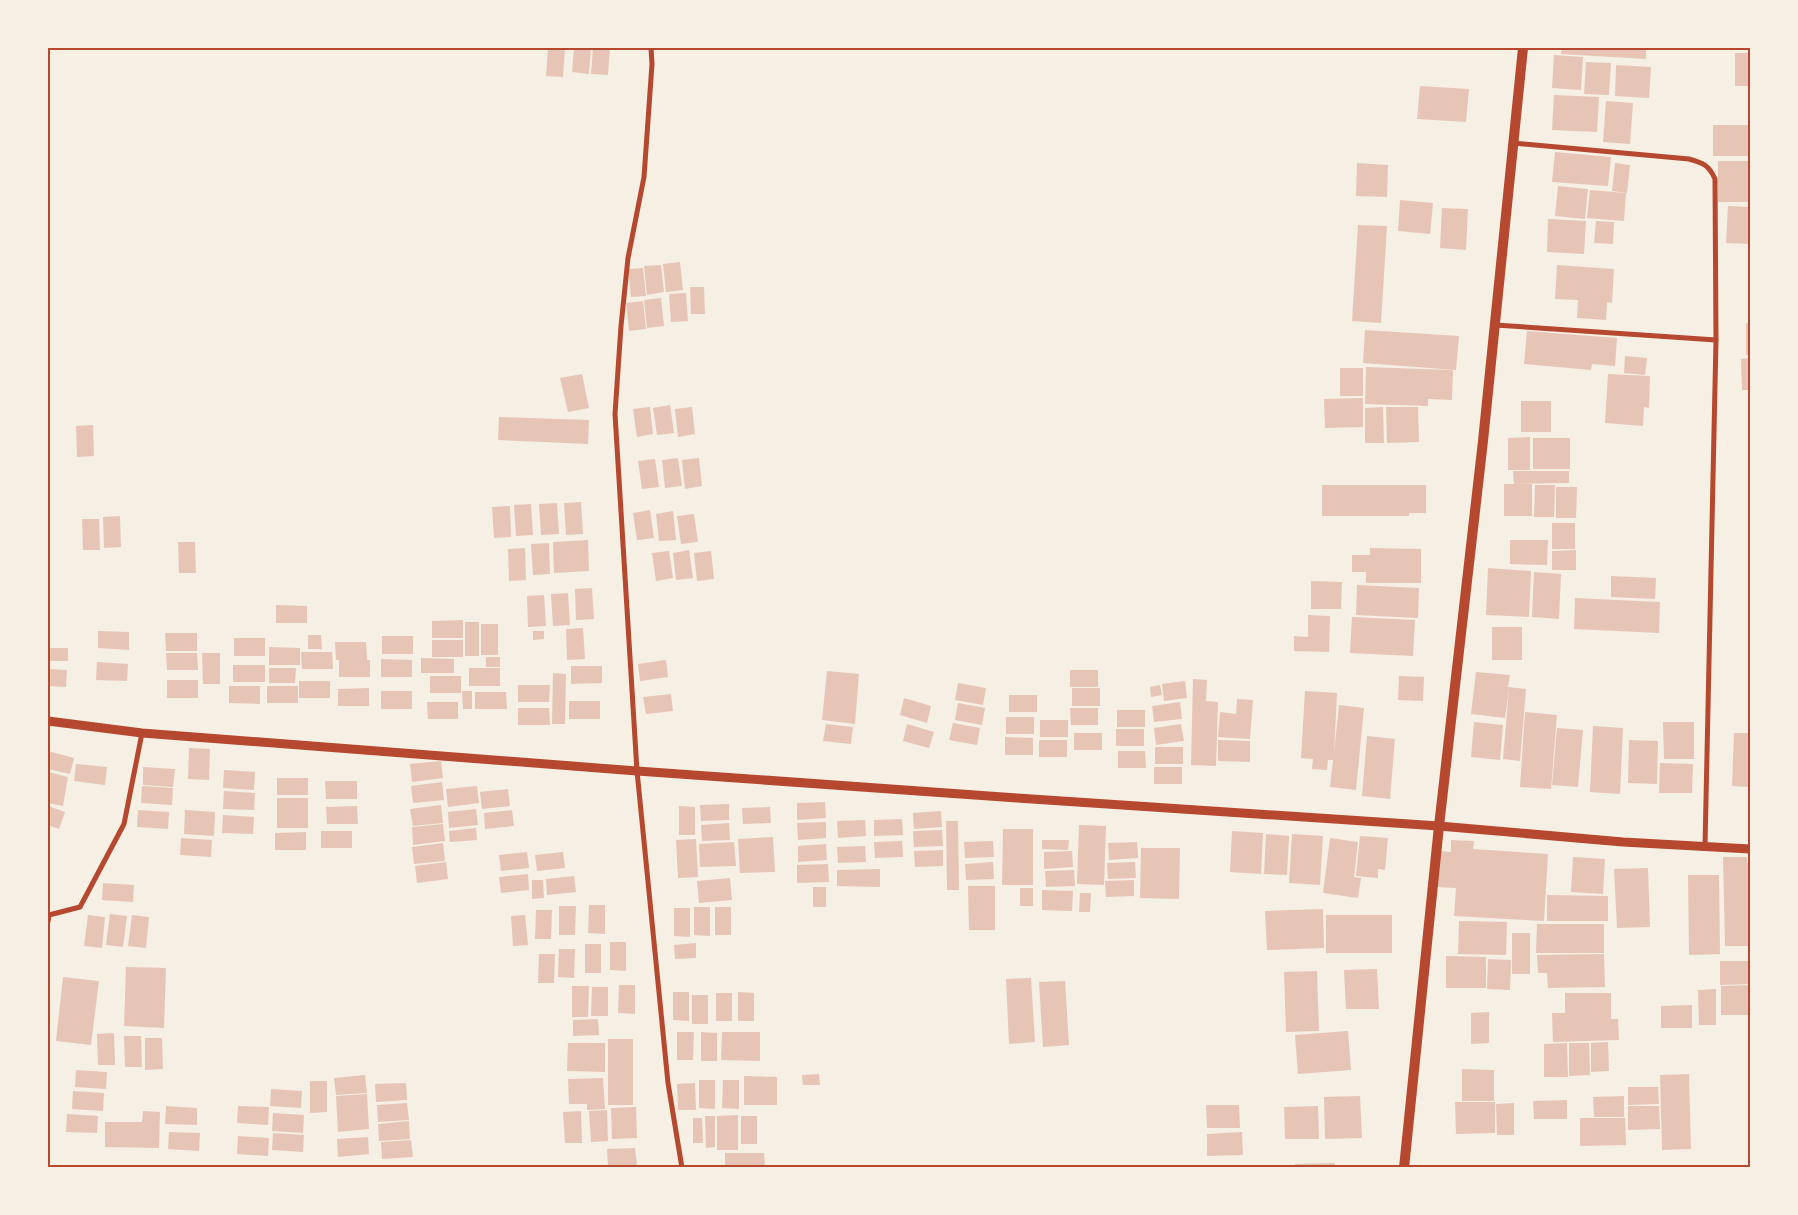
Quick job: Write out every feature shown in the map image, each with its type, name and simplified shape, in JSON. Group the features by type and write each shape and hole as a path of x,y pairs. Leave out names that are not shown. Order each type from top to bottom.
{"main road":[{"path":"1404,1168 1439,826 1495,325 1522,48"}],"street":[{"path":"651,48 652,64 644,177 628,258 620,326 615,414 637,771 668,1083 682,1168"},
{"path":"1513,143 1689,159 1705,164 1711,170 1715,179 1716,340 1706,846"},
{"path":"1495,325 1716,340"},
{"path":"48,721 142,733 637,771 1439,826 1623,842 1750,849"},
{"path":"48,922 49,915 80,907 124,824 142,733"}],"building":[{"path":"548,48 565,48 563,77 546,76"},
{"path":"574,48 591,48 589,74 572,72"},
{"path":"593,48 610,48 608,75 591,74"},
{"path":"1562,48 1646,48 1646,59 1561,54"},
{"path":"1735,53 1750,53 1750,86 1735,86"},
{"path":"1554,55 1583,57 1581,90 1552,88"},
{"path":"1586,62 1611,63 1609,95 1584,94"},
{"path":"1616,65 1651,67 1649,98 1615,96"},
{"path":"1420,86 1469,89 1466,122 1417,119"},
{"path":"1554,95 1599,97 1597,132 1552,130"},
{"path":"1606,101 1633,103 1630,144 1603,142"},
{"path":"1713,125 1750,125 1750,156 1713,156"},
{"path":"1555,152 1611,157 1608,186 1552,182"},
{"path":"1718,161 1750,161 1750,202 1718,202"},
{"path":"1357,163 1388,165 1387,197 1356,196"},
{"path":"1615,163 1630,165 1627,193 1612,191"},
{"path":"1558,186 1588,189 1585,219 1555,216"},
{"path":"1590,190 1626,193 1624,221 1587,218"},
{"path":"1400,200 1433,203 1430,234 1398,231"},
{"path":"1728,206 1750,207 1750,244 1726,243"},
{"path":"1442,208 1468,209 1466,250 1440,248"},
{"path":"1548,219 1586,221 1584,254 1547,252"},
{"path":"1596,221 1614,222 1613,244 1594,243"},
{"path":"1358,225 1387,226 1381,323 1352,321"},
{"path":"680,262 683,290 666,292 663,264"},
{"path":"661,265 664,292 647,295 644,266"},
{"path":"1557,265 1614,269 1612,303 1607,302 1606,320 1577,318 1578,300 1555,299"},
{"path":"643,268 646,296 631,297 628,269"},
{"path":"690,287 704,287 705,314 691,314"},
{"path":"686,293 688,321 671,322 669,294"},
{"path":"661,298 664,326 647,328 644,300"},
{"path":"643,301 646,329 629,331 626,303"},
{"path":"1746,323 1750,323 1750,355 1746,355"},
{"path":"1365,330 1459,336 1456,370 1363,363"},
{"path":"1527,331 1617,338 1615,366 1592,364 1591,370 1524,364"},
{"path":"1625,356 1647,358 1645,375 1624,373"},
{"path":"1750,358 1750,390 1742,390 1741,359"},
{"path":"1366,367 1453,370 1452,400 1428,399 1428,406 1365,404"},
{"path":"1340,368 1363,368 1363,396 1340,396"},
{"path":"582,374 589,408 568,412 560,378"},
{"path":"1608,374 1650,376 1649,408 1644,407 1643,426 1605,423"},
{"path":"1363,398 1363,427 1325,428 1324,399"},
{"path":"1521,401 1551,401 1551,432 1521,432"},
{"path":"670,405 674,433 657,435 653,408"},
{"path":"650,407 653,434 637,437 633,409"},
{"path":"692,407 695,434 678,437 675,409"},
{"path":"1383,407 1384,443 1365,443 1365,408"},
{"path":"1386,407 1418,407 1419,442 1387,443"},
{"path":"499,417 589,420 588,444 498,440"},
{"path":"93,425 94,456 77,457 76,426"},
{"path":"1530,437 1530,470 1508,470 1508,438"},
{"path":"1533,438 1570,438 1570,469 1533,469"},
{"path":"678,458 682,486 665,488 662,460"},
{"path":"699,458 702,486 685,489 682,460"},
{"path":"655,459 659,487 642,489 638,461"},
{"path":"1513,471 1569,471 1569,483 1514,484"},
{"path":"1504,484 1532,484 1532,516 1504,516"},
{"path":"1322,485 1426,485 1426,513 1409,513 1409,516 1322,516"},
{"path":"1535,485 1555,485 1554,517 1534,517"},
{"path":"1556,487 1577,487 1576,518 1556,518"},
{"path":"581,502 583,534 566,535 564,503"},
{"path":"557,503 559,534 541,535 539,504"},
{"path":"531,504 533,535 516,536 514,505"},
{"path":"510,506 511,537 494,538 492,507"},
{"path":"650,510 654,538 637,540 633,513"},
{"path":"673,511 676,540 659,541 656,514"},
{"path":"694,514 698,542 681,544 677,516"},
{"path":"120,516 121,547 104,548 103,517"},
{"path":"82,519 99,519 100,550 83,550"},
{"path":"1552,523 1575,523 1575,549 1552,549"},
{"path":"588,540 589,571 554,573 553,542"},
{"path":"1510,540 1548,540 1547,565 1510,564"},
{"path":"178,542 195,542 196,573 179,573"},
{"path":"549,543 550,574 533,575 531,544"},
{"path":"525,548 526,580 509,581 508,549"},
{"path":"1370,548 1421,549 1421,583 1366,583 1366,572 1352,572 1352,555 1370,555"},
{"path":"689,550 693,578 676,580 673,553"},
{"path":"1576,550 1576,570 1552,570 1552,551"},
{"path":"669,551 673,578 656,581 652,553"},
{"path":"711,551 714,579 697,581 694,553"},
{"path":"1488,568 1531,571 1529,617 1486,615"},
{"path":"1534,572 1561,574 1559,619 1532,617"},
{"path":"1611,576 1656,578 1655,599 1611,597"},
{"path":"1311,581 1342,582 1341,609 1311,609"},
{"path":"1357,585 1419,588 1418,618 1356,615"},
{"path":"592,588 594,619 576,620 575,589"},
{"path":"568,593 570,625 553,626 551,594"},
{"path":"544,595 546,626 528,627 527,596"},
{"path":"1575,598 1660,602 1659,633 1574,629"},
{"path":"276,605 307,606 307,623 276,623"},
{"path":"1308,615 1330,616 1329,652 1294,651 1294,636 1308,637"},
{"path":"1352,617 1415,620 1413,656 1350,653"},
{"path":"463,620 463,638 432,638 432,621"},
{"path":"465,622 479,622 479,656 465,656"},
{"path":"481,624 498,624 498,655 481,655"},
{"path":"1492,627 1522,627 1522,660 1492,660"},
{"path":"583,628 585,659 567,660 566,629"},
{"path":"98,631 129,632 129,650 98,648"},
{"path":"533,631 544,631 544,639 533,640"},
{"path":"165,633 197,633 197,651 166,651"},
{"path":"308,635 321,635 322,649 308,649"},
{"path":"382,636 413,636 413,654 382,654"},
{"path":"234,638 265,638 265,656 234,656"},
{"path":"432,640 463,640 463,657 432,657"},
{"path":"335,642 366,642 367,660 370,660 370,677 339,677 339,660 336,660"},
{"path":"269,647 300,648 300,665 269,665"},
{"path":"48,648 68,648 68,661 48,661"},
{"path":"301,652 332,652 333,669 302,669"},
{"path":"166,653 197,653 198,670 167,670"},
{"path":"202,653 220,653 220,684 203,684"},
{"path":"486,657 500,657 500,667 486,667"},
{"path":"421,658 454,659 454,673 421,673"},
{"path":"381,659 412,660 412,677 381,677"},
{"path":"666,660 668,677 640,681 638,664"},
{"path":"97,662 128,664 127,681 96,680"},
{"path":"233,665 265,665 265,682 233,682"},
{"path":"571,666 602,666 602,683 571,684"},
{"path":"269,668 296,668 295,683 269,683"},
{"path":"469,668 500,668 500,686 469,686"},
{"path":"48,669 67,670 66,687 48,686"},
{"path":"1070,670 1098,670 1098,687 1070,687"},
{"path":"827,671 859,674 855,724 822,720"},
{"path":"1476,672 1510,675 1508,687 1526,689 1520,761 1503,759 1509,689 1505,718 1471,714"},
{"path":"553,673 566,674 565,724 552,724"},
{"path":"430,676 461,676 461,693 430,693"},
{"path":"1399,676 1424,677 1423,701 1398,700"},
{"path":"1193,679 1207,680 1206,701 1218,702 1216,766 1191,765"},
{"path":"167,680 198,680 198,698 167,698"},
{"path":"299,681 330,681 330,698 299,698"},
{"path":"1185,681 1187,698 1164,701 1162,684"},
{"path":"958,683 986,688 983,705 955,700"},
{"path":"518,685 550,685 549,702 518,702"},
{"path":"1160,685 1162,695 1151,697 1150,687"},
{"path":"229,686 260,686 260,704 229,703"},
{"path":"267,686 298,686 298,703 267,703"},
{"path":"369,688 369,706 338,706 338,689"},
{"path":"1072,688 1100,688 1100,706 1072,706"},
{"path":"381,691 412,691 412,709 381,709"},
{"path":"462,691 472,691 472,709 463,709"},
{"path":"1305,691 1337,693 1334,753 1339,705 1364,708 1356,790 1330,787 1333,760 1328,760 1327,770 1312,769 1313,759 1301,758"},
{"path":"475,692 506,692 507,709 475,709"},
{"path":"671,694 673,711 646,714 643,697"},
{"path":"1009,695 1037,695 1037,712 1009,712"},
{"path":"904,698 931,706 927,723 900,715"},
{"path":"1237,699 1253,700 1250,739 1218,737 1220,712 1236,714"},
{"path":"569,701 600,701 600,719 569,719"},
{"path":"427,702 458,702 458,719 428,719"},
{"path":"1180,702 1182,719 1154,722 1152,706"},
{"path":"958,703 985,708 982,725 955,720"},
{"path":"518,708 549,708 550,725 518,725"},
{"path":"1070,708 1098,708 1098,725 1071,725"},
{"path":"1117,710 1145,710 1145,727 1117,727"},
{"path":"1525,712 1557,715 1551,789 1520,787"},
{"path":"1006,717 1034,717 1034,734 1006,734"},
{"path":"1040,720 1068,720 1068,737 1040,737"},
{"path":"1474,722 1503,725 1500,760 1471,757"},
{"path":"1663,722 1694,722 1694,759 1664,759"},
{"path":"953,723 980,728 977,745 949,740"},
{"path":"826,724 853,727 851,744 823,741"},
{"path":"907,724 934,732 929,748 903,741"},
{"path":"1181,724 1184,741 1156,745 1154,728"},
{"path":"1593,726 1623,728 1620,794 1590,792"},
{"path":"1557,728 1583,730 1578,787 1552,785"},
{"path":"1116,729 1144,729 1144,746 1116,746"},
{"path":"1074,733 1102,733 1102,750 1074,750"},
{"path":"1734,733 1750,733 1750,787 1732,786"},
{"path":"1367,736 1395,739 1390,799 1362,796"},
{"path":"1005,737 1033,738 1033,755 1005,755"},
{"path":"1039,740 1067,740 1067,757 1039,757"},
{"path":"1218,740 1250,741 1250,762 1218,761"},
{"path":"1629,740 1658,741 1657,784 1628,783"},
{"path":"1155,747 1183,747 1183,764 1155,764"},
{"path":"189,748 210,749 209,780 188,779"},
{"path":"48,751 74,758 70,774 48,769"},
{"path":"1118,751 1145,751 1146,768 1118,768"},
{"path":"441,761 443,778 412,782 410,764"},
{"path":"1660,763 1693,764 1692,793 1659,793"},
{"path":"76,764 107,767 105,785 74,781"},
{"path":"143,767 175,769 173,787 143,785"},
{"path":"1154,767 1182,767 1182,784 1154,784"},
{"path":"224,770 255,772 254,790 223,788"},
{"path":"48,772 68,777 63,806 48,803"},
{"path":"277,778 308,778 308,795 277,795"},
{"path":"325,781 357,781 357,799 326,799"},
{"path":"442,782 444,800 413,803 411,786"},
{"path":"142,786 173,788 172,805 141,803"},
{"path":"477,786 479,803 448,807 446,789"},
{"path":"508,789 510,806 482,809 480,792"},
{"path":"224,791 255,793 254,810 223,809"},
{"path":"277,798 308,798 308,828 277,828"},
{"path":"825,802 826,818 797,820 797,803"},
{"path":"729,804 729,820 701,821 700,805"},
{"path":"441,805 443,823 413,826 410,809"},
{"path":"48,806 65,812 59,829 48,825"},
{"path":"357,806 358,824 327,824 326,807"},
{"path":"679,806 695,807 695,835 679,835"},
{"path":"770,807 771,823 743,824 742,808"},
{"path":"476,809 478,825 449,828 448,812"},
{"path":"138,810 169,812 168,829 137,827"},
{"path":"185,810 215,812 214,836 184,834"},
{"path":"512,810 514,826 485,829 484,813"},
{"path":"941,811 942,827 914,829 913,813"},
{"path":"223,815 254,817 253,834 222,833"},
{"path":"902,819 903,835 874,836 874,820"},
{"path":"865,820 866,836 838,838 837,821"},
{"path":"946,821 958,821 959,890 947,890"},
{"path":"826,822 826,838 798,840 797,823"},
{"path":"729,823 730,840 702,841 701,825"},
{"path":"443,824 445,841 413,845 412,827"},
{"path":"1079,825 1106,826 1104,885 1077,884"},
{"path":"476,828 477,840 450,842 449,831"},
{"path":"1003,829 1033,829 1033,885 1002,885"},
{"path":"942,830 943,846 914,847 913,831"},
{"path":"321,831 352,831 352,848 321,848"},
{"path":"1232,831 1263,833 1261,874 1230,872"},
{"path":"306,832 306,850 275,850 275,833"},
{"path":"1266,834 1289,836 1287,875 1264,874"},
{"path":"1292,834 1323,836 1320,885 1289,883"},
{"path":"1360,836 1388,838 1385,870 1378,869 1378,878 1356,876"},
{"path":"773,837 775,872 740,873 738,839"},
{"path":"181,838 212,840 211,857 180,855"},
{"path":"1330,838 1358,842 1354,877 1361,878 1358,898 1323,893"},
{"path":"696,839 698,877 678,878 676,840"},
{"path":"1042,840 1069,840 1068,850 1042,849"},
{"path":"1451,840 1474,841 1473,849 1548,854 1544,921 1454,916 1456,888 1437,887 1439,851 1451,852"},
{"path":"902,841 903,857 875,858 874,842"},
{"path":"993,841 994,857 965,858 964,842"},
{"path":"734,842 736,866 700,867 699,844"},
{"path":"1137,842 1138,858 1109,860 1108,843"},
{"path":"443,843 445,861 414,864 412,847"},
{"path":"826,844 827,860 798,862 798,846"},
{"path":"865,846 866,862 838,863 837,847"},
{"path":"1141,848 1180,848 1179,899 1140,898"},
{"path":"943,850 943,866 915,867 914,851"},
{"path":"1072,851 1073,867 1044,869 1044,852"},
{"path":"527,852 529,868 501,871 499,855"},
{"path":"563,852 565,868 537,871 535,855"},
{"path":"1573,857 1605,859 1603,894 1571,892"},
{"path":"1723,857 1747,857 1747,863 1750,863 1750,946 1725,946"},
{"path":"446,862 448,879 417,883 415,866"},
{"path":"993,862 994,879 966,880 965,864"},
{"path":"1135,862 1136,878 1108,879 1107,863"},
{"path":"828,864 829,882 797,883 797,865"},
{"path":"1648,868 1650,927 1617,928 1614,869"},
{"path":"880,869 880,887 837,886 837,870"},
{"path":"1074,870 1075,886 1046,887 1045,871"},
{"path":"528,874 529,890 501,893 499,877"},
{"path":"1688,875 1719,875 1720,954 1689,955"},
{"path":"574,876 576,892 547,895 546,879"},
{"path":"730,878 732,900 699,903 697,881"},
{"path":"532,880 543,880 544,898 532,899"},
{"path":"1134,880 1134,896 1106,897 1105,881"},
{"path":"103,883 134,885 133,902 102,900"},
{"path":"968,886 995,886 995,930 969,930"},
{"path":"813,887 826,887 826,907 813,907"},
{"path":"1020,888 1033,888 1033,906 1020,906"},
{"path":"1042,890 1073,891 1072,911 1042,910"},
{"path":"1080,893 1091,893 1090,912 1079,912"},
{"path":"1547,895 1608,896 1608,921 1547,921"},
{"path":"589,905 605,905 605,934 588,933"},
{"path":"559,906 576,906 575,935 559,935"},
{"path":"694,907 710,907 710,936 694,935"},
{"path":"715,907 731,907 731,935 715,935"},
{"path":"674,908 690,908 690,937 674,936"},
{"path":"1323,909 1324,948 1267,950 1265,911"},
{"path":"536,910 552,910 551,939 535,939"},
{"path":"110,914 127,916 123,947 106,945"},
{"path":"88,915 105,917 102,948 84,946"},
{"path":"132,915 149,917 146,948 128,946"},
{"path":"525,915 528,945 513,946 511,916"},
{"path":"1326,915 1392,915 1392,953 1326,953"},
{"path":"1459,921 1507,922 1506,955 1458,954"},
{"path":"1537,924 1604,924 1604,953 1536,953"},
{"path":"1512,933 1530,933 1530,974 1512,974"},
{"path":"610,942 626,942 626,971 610,970"},
{"path":"696,943 696,958 675,959 674,945"},
{"path":"585,944 601,944 601,973 585,973"},
{"path":"559,949 575,949 574,978 558,977"},
{"path":"539,954 555,954 554,983 538,983"},
{"path":"1604,954 1605,987 1548,988 1547,973 1538,973 1537,955"},
{"path":"1446,956 1486,957 1486,988 1446,988"},
{"path":"1488,959 1511,960 1510,990 1487,989"},
{"path":"1720,961 1750,961 1750,984 1720,985"},
{"path":"126,967 166,968 164,1028 124,1026"},
{"path":"1377,969 1379,1009 1346,1009 1344,970"},
{"path":"1317,971 1319,1031 1286,1032 1284,972"},
{"path":"63,977 99,981 91,1045 56,1041"},
{"path":"1031,978 1035,1042 1009,1044 1006,979"},
{"path":"1065,981 1069,1045 1043,1047 1039,982"},
{"path":"619,985 635,985 635,1014 618,1013"},
{"path":"1750,985 1750,1015 1721,1015 1721,986"},
{"path":"572,986 589,986 588,1017 572,1017"},
{"path":"592,987 608,987 608,1016 591,1016"},
{"path":"1716,989 1716,1025 1699,1025 1698,990"},
{"path":"673,992 689,992 689,1021 673,1020"},
{"path":"738,992 754,993 754,1021 738,1021"},
{"path":"716,993 732,993 732,1021 716,1021"},
{"path":"1565,993 1611,993 1611,1019 1618,1019 1619,1040 1553,1042 1552,1013 1565,1013"},
{"path":"692,995 708,995 708,1024 692,1024"},
{"path":"1692,1005 1692,1028 1661,1028 1661,1006"},
{"path":"1489,1012 1489,1043 1471,1044 1471,1013"},
{"path":"598,1019 599,1035 573,1036 573,1020"},
{"path":"1348,1031 1351,1070 1298,1074 1295,1035"},
{"path":"677,1032 694,1032 693,1060 677,1060"},
{"path":"701,1032 717,1033 717,1061 701,1061"},
{"path":"722,1032 760,1032 760,1061 721,1060"},
{"path":"114,1033 115,1065 98,1065 97,1034"},
{"path":"124,1036 141,1036 142,1067 125,1067"},
{"path":"145,1038 162,1038 163,1069 145,1070"},
{"path":"608,1039 633,1039 633,1105 608,1105"},
{"path":"1608,1042 1609,1071 1591,1072 1591,1043"},
{"path":"568,1043 605,1043 605,1072 567,1071"},
{"path":"1567,1043 1568,1077 1544,1077 1544,1044"},
{"path":"1569,1043 1589,1043 1590,1075 1569,1076"},
{"path":"1462,1069 1494,1070 1494,1101 1462,1101"},
{"path":"76,1070 107,1072 106,1089 75,1087"},
{"path":"819,1074 820,1085 803,1085 802,1075"},
{"path":"1689,1074 1691,1149 1662,1150 1660,1075"},
{"path":"365,1075 367,1093 336,1095 334,1078"},
{"path":"744,1076 777,1077 777,1105 744,1105"},
{"path":"603,1078 605,1109 587,1110 587,1104 569,1104 568,1079"},
{"path":"699,1080 715,1080 715,1109 699,1108"},
{"path":"723,1080 739,1080 739,1109 722,1108"},
{"path":"310,1081 327,1081 327,1112 310,1113"},
{"path":"406,1083 407,1100 376,1102 375,1084"},
{"path":"695,1083 696,1110 678,1110 677,1084"},
{"path":"1628,1087 1658,1087 1659,1104 1628,1105"},
{"path":"271,1089 302,1091 301,1108 270,1106"},
{"path":"73,1091 104,1093 103,1111 72,1109"},
{"path":"367,1094 369,1129 338,1132 336,1096"},
{"path":"1360,1096 1362,1138 1325,1139 1324,1097"},
{"path":"1624,1096 1624,1117 1594,1117 1593,1097"},
{"path":"1567,1100 1567,1119 1534,1119 1533,1101"},
{"path":"1455,1102 1495,1102 1495,1133 1456,1134"},
{"path":"407,1103 409,1120 378,1122 377,1105"},
{"path":"1514,1103 1514,1135 1497,1135 1496,1104"},
{"path":"1206,1105 1239,1105 1240,1128 1207,1128"},
{"path":"166,1106 197,1108 197,1125 165,1124"},
{"path":"238,1106 269,1107 268,1125 237,1123"},
{"path":"1318,1106 1319,1139 1285,1139 1284,1107"},
{"path":"1628,1106 1659,1106 1660,1129 1628,1130"},
{"path":"636,1107 637,1138 612,1139 611,1108"},
{"path":"607,1110 608,1141 591,1142 589,1111"},
{"path":"143,1111 160,1112 159,1148 105,1147 105,1122 142,1122"},
{"path":"581,1111 582,1143 565,1143 563,1112"},
{"path":"273,1113 304,1115 303,1133 272,1131"},
{"path":"67,1114 98,1116 97,1133 66,1132"},
{"path":"738,1115 738,1150 717,1150 717,1116"},
{"path":"705,1116 715,1116 715,1147 706,1148"},
{"path":"741,1116 757,1116 757,1144 741,1144"},
{"path":"693,1118 702,1118 703,1143 693,1143"},
{"path":"1580,1118 1625,1118 1626,1145 1580,1146"},
{"path":"409,1121 410,1139 379,1141 378,1124"},
{"path":"169,1132 200,1133 199,1151 168,1149"},
{"path":"1242,1132 1243,1155 1207,1156 1207,1134"},
{"path":"273,1133 304,1135 303,1152 272,1150"},
{"path":"238,1136 269,1138 268,1156 237,1154"},
{"path":"368,1137 369,1154 338,1157 337,1139"},
{"path":"411,1140 413,1157 382,1159 381,1142"},
{"path":"635,1148 637,1165 608,1166 607,1149"},
{"path":"725,1153 764,1153 765,1168 725,1168"},
{"path":"1335,1163 1335,1168 1295,1168 1295,1164"}]}
